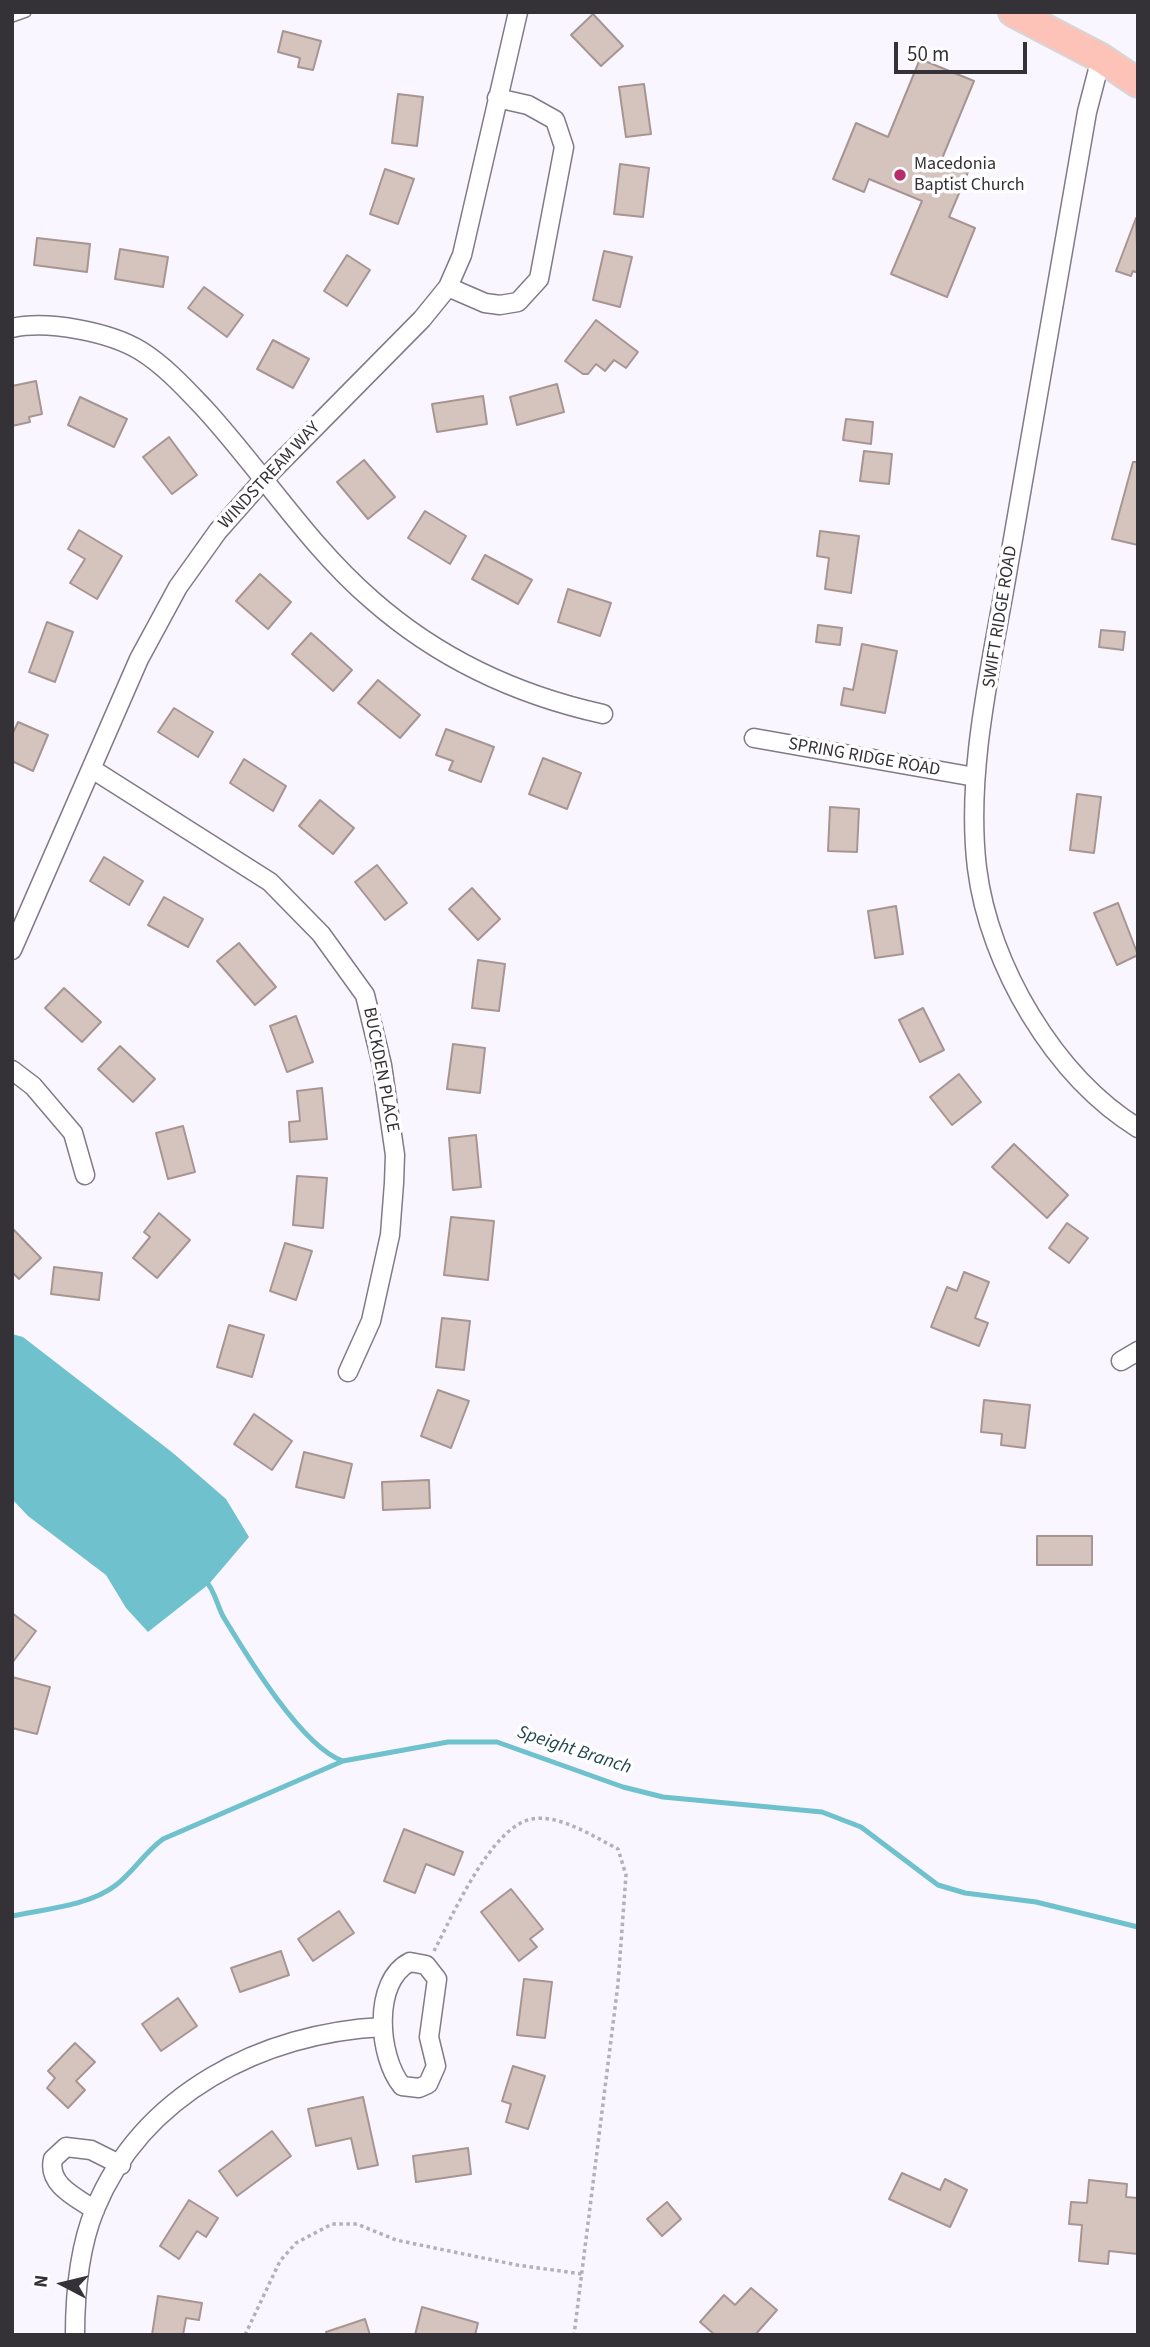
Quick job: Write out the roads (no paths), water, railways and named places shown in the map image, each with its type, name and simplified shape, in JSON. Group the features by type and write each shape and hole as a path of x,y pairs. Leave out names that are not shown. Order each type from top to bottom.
{"main road":[{"path":"1013,12 1101,58 1138,83"}],"street":[{"name":"WINDSTREAM WAY","path":"12,950 139,659 178,587 218,531 264,479 359,385 448,287 462,255 518,12"},
{"name":"SWIFT RIDGE ROAD","path":"1101,58 1087,113 975,777 974,827 983,902 991,934 1020,999 1067,1063 1100,1098 1138,1128"},
{"path":"448,287 485,303 500,305 518,302 539,279 564,147 555,120 528,105 497,98"},
{"path":"12,328 48,326 85,330 140,350 178,381 323,549 370,599 412,632 470,668 551,701 603,714"},
{"name":"SPRING RIDGE ROAD","path":"754,738 975,777"},
{"name":"BUCKDEN PLACE","path":"92,769 271,882 321,934 365,995 382,1065 395,1155 394,1183 390,1235 371,1321 348,1372"},
{"path":"12,1070 33,1086 73,1133 85,1175"},
{"path":"1121,1361 1138,1350"},
{"path":"410,1962 426,1965 437,1979 429,2037 436,2066 428,2084 411,2088 402,2086 393,2075 382,2026 390,1987 400,1967 410,1962"},
{"path":"75,2335 79,2269 94,2210 121,2165 163,2114 228,2066 303,2038 349,2028 382,2026"},
{"path":"94,2210 57,2182 53,2175 53,2159 66,2147 79,2147 121,2165"}],"lane":[{"path":"12,17 26,12"}],"water":[{"path":"12,1334 23,1337 173,1453 226,1499 249,1537 209,1584 148,1632 126,1608 106,1575 28,1516 12,1499"}],"waterway":[{"path":"205,1580 224,1618 293,1720 327,1752 343,1761"},
{"name":"Speight Branch","path":"12,1916 93,1898 122,1880 163,1839 343,1761 448,1742 497,1742 623,1787 663,1797 822,1812 861,1827 938,1885 965,1893 1036,1902 1138,1927"}],"place":[{"name":"Macedonia Baptist Church","path":"900,175"}]}
